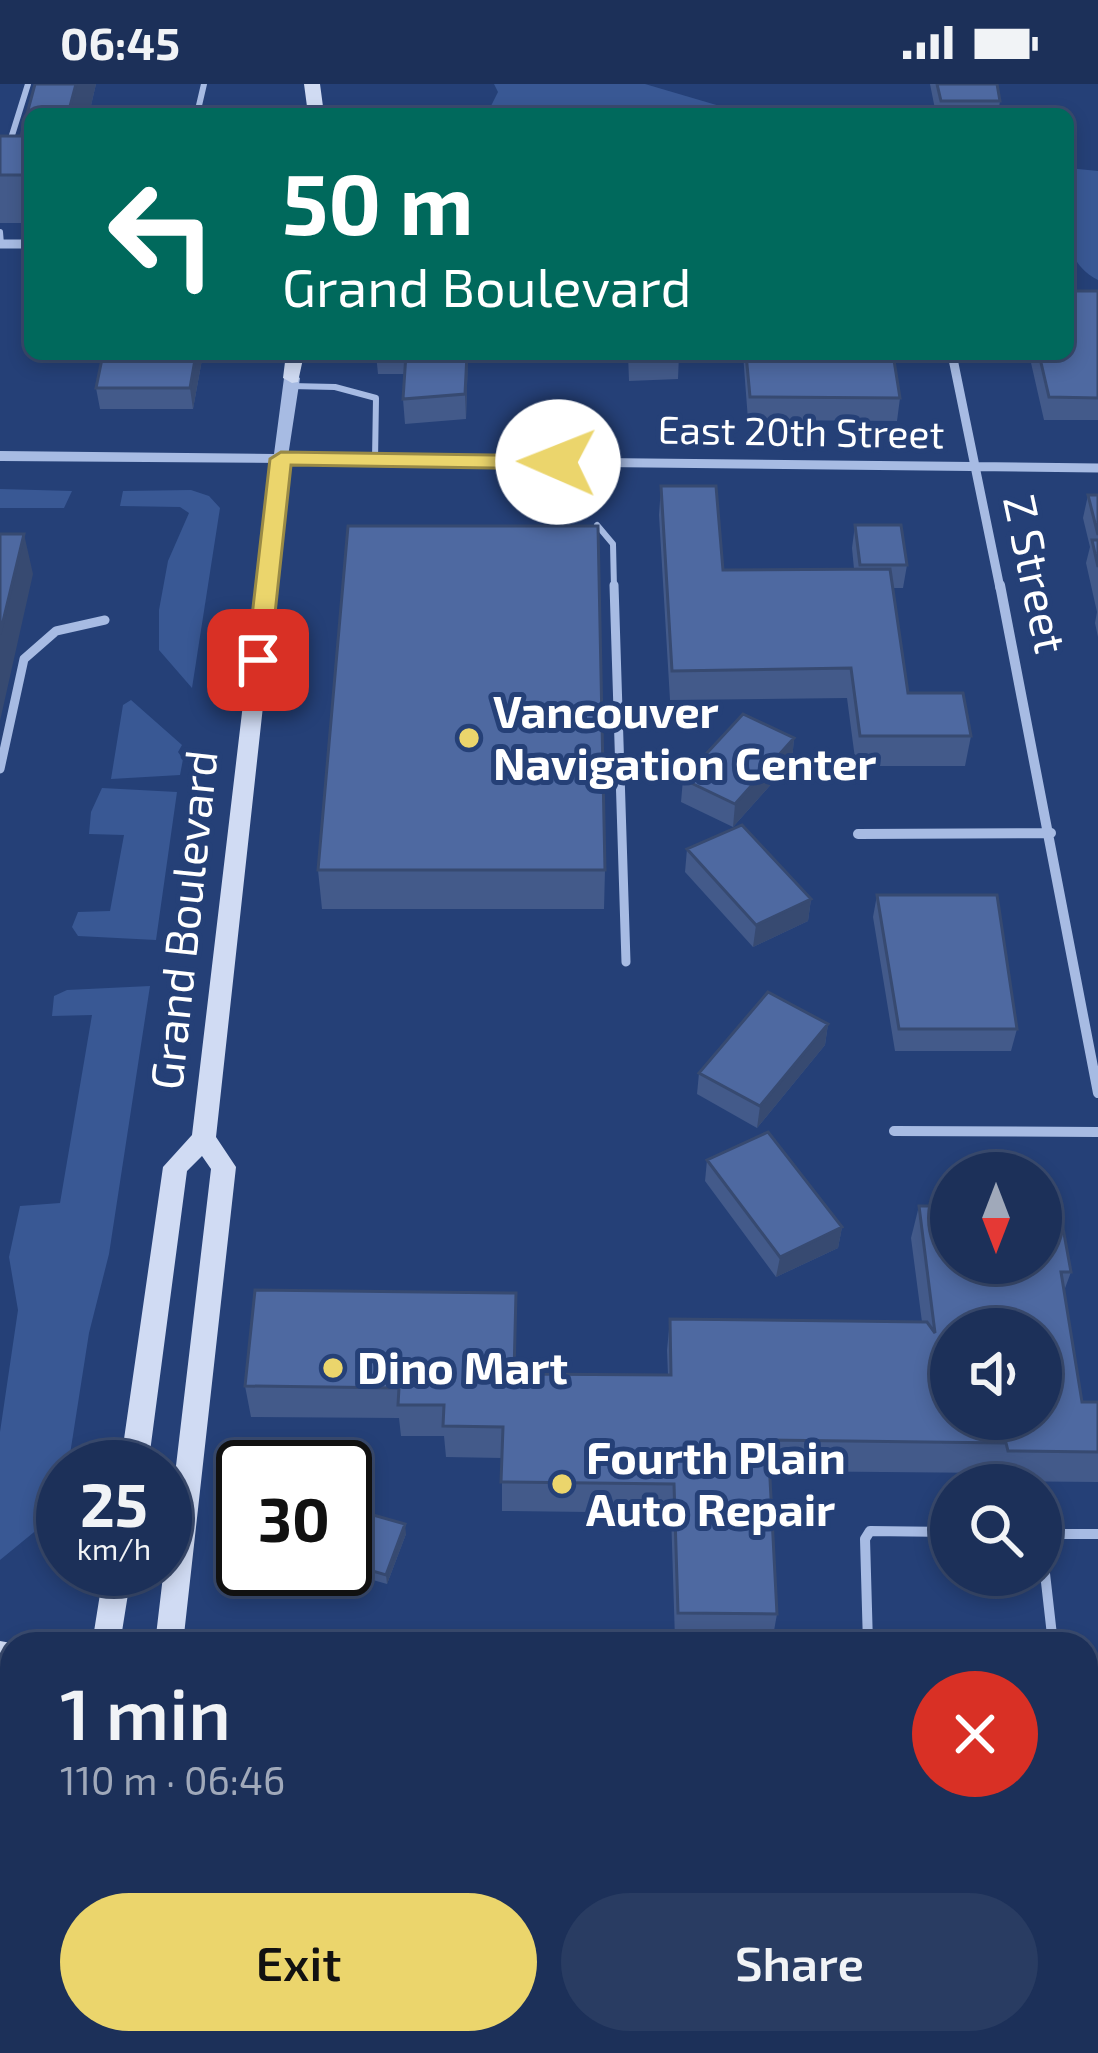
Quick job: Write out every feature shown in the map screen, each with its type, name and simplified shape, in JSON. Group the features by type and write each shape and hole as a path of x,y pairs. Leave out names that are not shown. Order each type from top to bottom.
{"main road":[{"name":"Grand Boulevard","path":"291,382 294,360"},
{"name":"Grand Boulevard","path":"138,1440 176,1167 204,1139 281,459"},
{"name":"Grand Boulevard","path":"170,1632 224,1167 204,1139"},
{"path":"108,1632 114,1596"}],"street":[{"name":"Z Street","path":"953,360 1052,833 1098,1093"},
{"name":"Grand Boulevard","path":"281,459 291,382"},
{"name":"East 20th Street","path":"0,456 1098,468"},
{"path":"858,834 1052,833"},
{"path":"894,1131 1098,1132"}],"lane":[{"path":"5,158 28,84"},
{"path":"0,232 1,244"},
{"path":"291,382 376,398 375,460"},
{"path":"597,525 613,544 626,962"},
{"path":"0,769 24,659 56,631 104,620"},
{"path":"868,1632 865,1539 870,1531 930,1532"},
{"path":"1062,1535 1098,1534"},
{"path":"1048,1596 1052,1632"}],"shaded area":[{"path":"494,84 645,84 727,108 490,108 498,92"},
{"path":"1074,169 1098,171 1098,280 1076,260"},
{"path":"0,489 72,491 64,508 0,508"},
{"path":"191,490 209,496 220,508 192,688 159,650 159,610 168,561 189,513 180,507 120,506 123,491"},
{"path":"131,700 182,745 180,775 111,779 123,705"},
{"path":"102,788 177,792 156,940 78,936 72,927 78,912 110,911 124,835 89,834 91,812"},
{"path":"150,986 109,1254 89,1333 72,1440 36,1440 36,1530 0,1560 0,1432 18,1310 9,1257 20,1206 60,1203 92,1015 52,1016 54,996 67,990"}],"building":[{"path":"35,84 76,84 70,108 29,108"},
{"path":"937,84 997,84 1000,101 941,101"},
{"path":"24,125 24,175 0,175 0,136 21,136"},
{"path":"1074,291 1098,291 1098,398 1049,397 1040,360 1074,360"},
{"path":"102,360 195,360 190,388 96,388"},
{"path":"406,360 467,360 465,394 403,399"},
{"path":"747,360 894,360 900,398 750,397"},
{"path":"661,486 716,486 723,570 890,569 908,693 963,693 971,736 860,736 851,668 672,671"},
{"path":"1088,495 1098,495 1098,535"},
{"path":"855,525 901,525 907,565 860,565"},
{"name":"Vancouver Navigation Center","path":"348,526 598,526 605,870 318,870"},
{"path":"0,534 24,534 0,634"},
{"path":"743,714 794,738 735,804 683,779"},
{"path":"742,825 811,899 756,925 687,849"},
{"path":"877,895 997,895 1017,1029 899,1029"},
{"path":"768,992 828,1024 760,1106 699,1073"},
{"path":"768,1132 842,1227 780,1257 707,1160"},
{"path":"919,1206 930,1206 930,1284 1062,1284 1062,1278 1082,1402 1098,1402 1098,1452 1008,1451 1006,1443 768,1440 777,1614 678,1613 674,1484 501,1482 503,1427 443,1426 444,1405 398,1405 399,1388 245,1386 255,1290 516,1293 514,1374 671,1375 670,1319 927,1322 930,1440 1062,1440 1062,1308 932,1308"},
{"path":"1062,1222 1071,1272 1062,1272"},
{"path":"372,1515 405,1524 386,1575 372,1571"}],"place":[{"name":"Vancouver Navigation Center","path":"469,738"},
{"name":"Dino Mart","path":"333,1368"},
{"name":"Fourth Plain Auto Repair","path":"562,1484"}],"route":[{"path":"258,660 281,459 558,462"}]}
